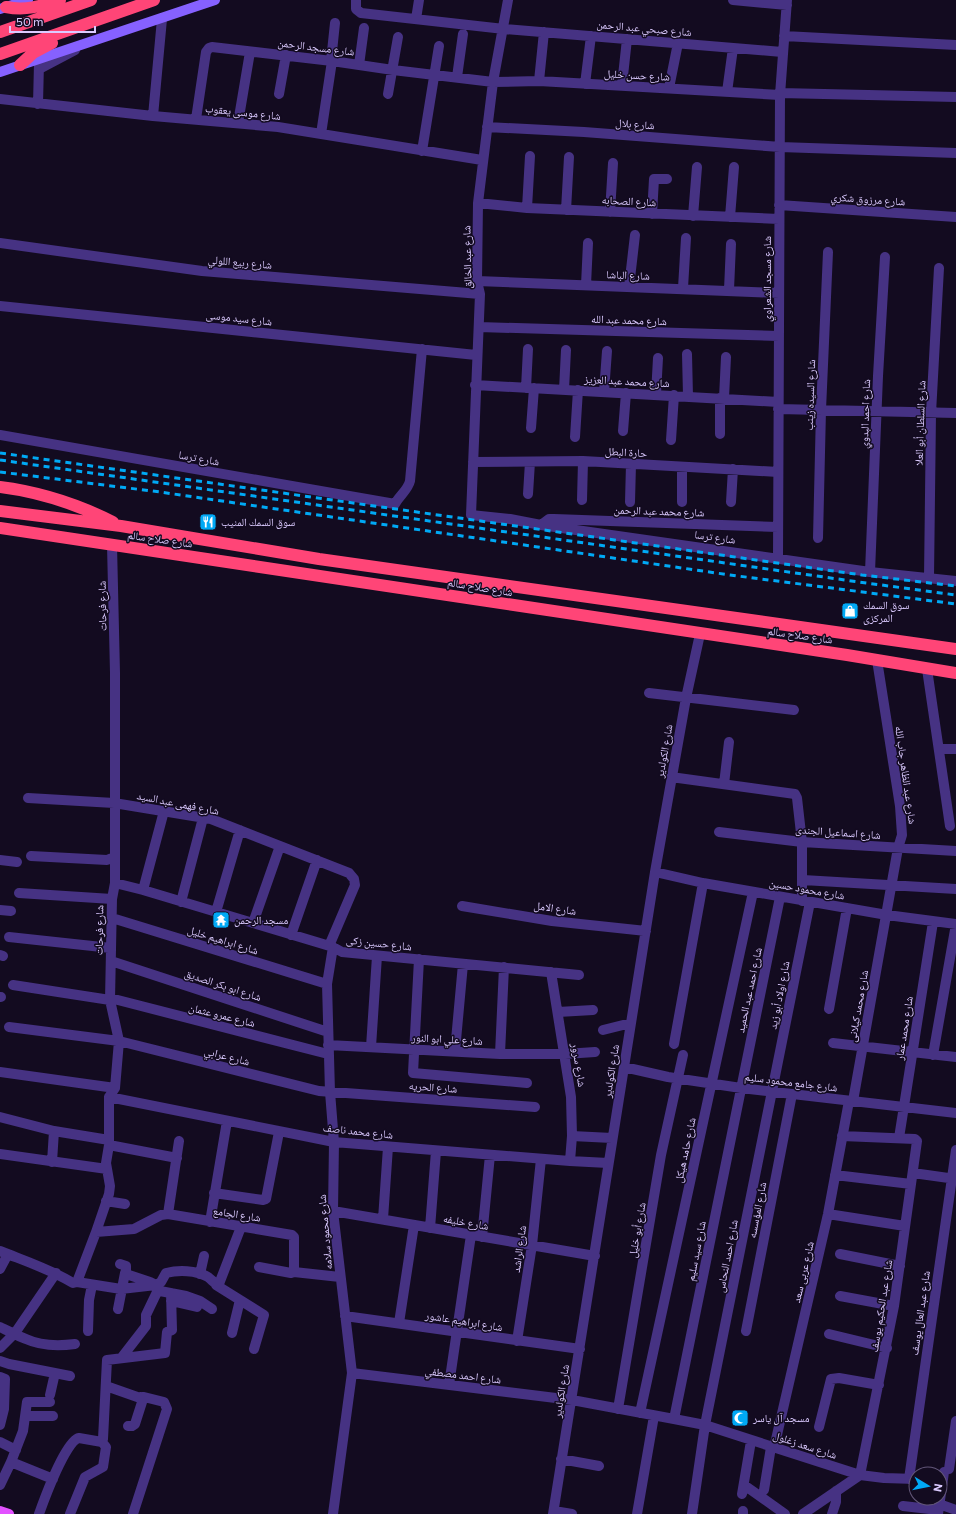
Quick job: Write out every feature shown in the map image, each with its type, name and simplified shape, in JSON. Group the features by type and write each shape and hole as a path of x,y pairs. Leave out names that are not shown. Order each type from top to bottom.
{"highway":[{"path":"3,8 22,10 60,0"},
{"path":"0,32 91,0"},
{"path":"0,54 154,0"},
{"path":"20,65 33,53 48,44 152,6 164,0"},
{"path":"0,487 41,495 69,503 95,513 121,526"},
{"name":"شارع صلاح سالم","path":"0,512 121,526 319,559 956,649"},
{"name":"شارع صلاح سالم","path":"0,528 956,673"},
{"path":"416,590 420,573"},
{"path":"851,656 855,635"}],"main road":[{"path":"3,8 23,0"},
{"path":"0,72 20,65 39,64 84,45 215,0"},
{"path":"0,1511 9,1514"}],"street":[{"name":"شارع صبحي عبد الرحمن","path":"356,0 356,9 361,13 504,29 782,52"},
{"path":"416,19 419,0"},
{"name":"شارع عبد الخالق","path":"471,515 476,355 480,294 477,282 478,204 482,160 493,82 504,29 508,0"},
{"path":"733,0 787,2"},
{"name":"شارع مسجد الشعراوي","path":"778,558 780,94 787,2"},
{"path":"153,116 162,19"},
{"path":"321,134 332,61 335,23"},
{"path":"359,65 364,28"},
{"path":"539,81 544,32"},
{"path":"457,77 463,34"},
{"path":"585,84 591,36"},
{"path":"784,36 956,45"},
{"path":"388,94 398,37"},
{"path":"622,85 627,39"},
{"path":"669,88 678,43"},
{"path":"422,151 439,46"},
{"name":"شارع مسجد الرحمن","path":"196,119 208,49 212,47 493,82"},
{"path":"727,92 733,48"},
{"path":"238,123 250,52"},
{"path":"279,94 286,56"},
{"path":"38,104 39,64"},
{"name":"شارع حسن خليل","path":"493,82 539,81 780,94 956,97"},
{"name":"شارع موسى يعقوب","path":"0,99 153,116 278,127 482,160"},
{"name":"شارع بلال","path":"487,127 584,132 780,147 956,153"},
{"path":"527,208 530,156"},
{"path":"566,210 569,157"},
{"path":"610,212 613,163"},
{"path":"693,216 697,167"},
{"path":"730,217 734,167"},
{"path":"652,214 654,179 667,179"},
{"name":"شارع الصحابه","path":"478,204 566,210 779,219"},
{"name":"شارع مرزوق شكري","path":"779,205 956,217"},
{"path":"629,287 635,235"},
{"path":"682,288 686,238"},
{"name":"شارع ربيع اللولي","path":"0,243 202,271 480,294"},
{"path":"586,285 588,243"},
{"path":"729,290 731,244"},
{"name":"شارع السيده زينب","path":"818,538 821,410 828,252"},
{"name":"شارع احمد البدوي","path":"870,572 878,376 885,257"},
{"name":"شارع السلطان أبو العلا","path":"929,578 931,413 939,268"},
{"name":"شارع الباشا","path":"477,282 779,292"},
{"name":"شارع سيد موسى","path":"0,306 476,355"},
{"name":"شارع محمد عبد الله","path":"479,327 778,336"},
{"name":"شارع ترسا","path":"0,435 395,504 407,488 410,481 422,349"},
{"path":"528,350 531,428"},
{"path":"564,390 566,350"},
{"path":"604,392 607,351"},
{"path":"687,354 688,396"},
{"path":"720,434 726,357"},
{"path":"656,394 658,358"},
{"name":"شارع محمد عبد العزيز","path":"475,385 722,398 778,406 821,410 956,413"},
{"path":"575,437 578,390"},
{"path":"623,431 626,393"},
{"path":"671,440 674,395"},
{"path":"582,500 583,461"},
{"name":"حارة البطل","path":"473,462 583,461 778,472"},
{"path":"528,494 530,462"},
{"path":"630,502 632,464"},
{"path":"682,467 682,502"},
{"path":"731,502 733,469"},
{"name":"شارع ترسا","path":"471,515 510,519 541,525 870,572 956,580"},
{"name":"شارع محمد عبد الرحمن","path":"541,525 549,519 554,519 778,527"},
{"name":"شارع فرحات","path":"109,1097 115,1088 119,1042 110,999 112,899 115,883 115,673 112,545"},
{"name":"شارع الكولدير","path":"554,1512 655,872 671,777 700,634"},
{"name":"شارع عبد الظاهر جاب الله","path":"877,660 900,806 902,835 898,848 887,916"},
{"path":"927,669 939,749 952,805 950,826"},
{"path":"649,693 794,710"},
{"path":"671,777 724,784 729,742"},
{"path":"939,749 956,750"},
{"name":"شارع اولاد أبو زيد","path":"724,784 794,794 797,798 806,901 772,1092"},
{"name":"شارع فهمى عبد السيد","path":"28,798 114,803 217,821 351,874 354,878 355,885"},
{"path":"143,890 164,811"},
{"path":"181,902 203,818"},
{"path":"216,912 240,830"},
{"name":"شارع اسماعيل الجندى","path":"719,832 802,842 956,851"},
{"path":"253,923 280,846"},
{"path":"31,856 108,860 114,857"},
{"path":"0,860 17,862"},
{"path":"292,935 317,860"},
{"name":"شارع محمود حسين","path":"655,872 703,883 887,916 956,924"},
{"path":"803,880 956,889"},
{"name":"شارع حسين زكى","path":"115,883 331,946 342,952 579,975"},
{"path":"674,1044 703,883"},
{"name":"شارع محمود سلامه","path":"333,1514 352,1373 333,1211 334,1142 328,1049 327,984 331,946 355,885"},
{"name":"شارع حامد هيكل","path":"640,1413 753,892"},
{"path":"19,893 112,899"},
{"name":"شارع احمد عبد الحميد","path":"740,1088 780,897"},
{"name":"شارع الامل","path":"462,906 552,921 646,931"},
{"path":"829,1009 848,908"},
{"path":"0,910 11,911"},
{"name":"شارع محمد كيلانى","path":"851,1101 863,1046 887,916"},
{"name":"شارع ابراهيم خليل","path":"112,918 327,984"},
{"name":"شارع محمد عمار","path":"899,1138 932,922"},
{"path":"933,1055 956,924"},
{"path":"9,937 111,948"},
{"path":"371,1047 377,956"},
{"path":"419,959 412,1073 527,1083"},
{"name":"شارع ابو بكر الصديق","path":"111,961 328,1032"},
{"path":"455,1051 463,964"},
{"path":"500,1054 504,967"},
{"name":"شارع سرور","path":"551,972 571,1097 572,1136 570,1161"},
{"name":"شارع عمرو عثمان","path":"12,986 110,999 328,1049"},
{"path":"558,1012 593,1010"},
{"path":"603,1030 631,1023"},
{"name":"شارع عرابي","path":"9,1027 119,1042 319,1091 330,1092"},
{"path":"833,1043 956,1057"},
{"name":"شارع علي ابو النور","path":"328,1049 371,1047 500,1054 565,1054 595,1052"},
{"name":"شارع أبو خليل","path":"618,1409 661,1155 683,1056"},
{"name":"شارع جامع محمود سليم","path":"624,1067 678,1078 740,1088 956,1113"},
{"path":"0,1072 115,1088"},
{"name":"شارع سيد سليم","path":"674,1419 740,1088"},
{"name":"شارع الحريه","path":"330,1092 534,1107"},
{"name":"شارع احمد النحاس","path":"692,1514 704,1425 772,1092"},
{"name":"شارع المؤسسه","path":"746,1331 792,1094"},
{"path":"77,1282 96,1232 110,1186 107,1169 109,1143 109,1097"},
{"name":"شارع محمد ناصف","path":"109,1097 334,1142 608,1163"},
{"name":"شارع عربى سعد","path":"764,1490 772,1447 828,1214 842,1136 851,1101"},
{"path":"0,1117 54,1131 177,1158"},
{"path":"210,1222 227,1121"},
{"path":"52,1162 54,1131"},
{"path":"214,1193 263,1200 266,1199 279,1132"},
{"path":"572,1136 612,1138"},
{"path":"842,1136 899,1138"},
{"name":"شارع عبد الحكيم يوسف","path":"860,1475 887,1348 913,1173 916,1140 899,1138"},
{"path":"96,1232 134,1229 161,1215 168,1214 179,1141"},
{"path":"383,1220 388,1147"},
{"path":"430,1228 436,1151"},
{"name":"شارع عبد العال يوسف","path":"914,1466 954,1178 956,1151"},
{"path":"0,1154 22,1160 107,1169"},
{"path":"482,1237 490,1155"},
{"name":"شارع الراشد","path":"517,1341 532,1245 541,1159"},
{"path":"913,1173 954,1178"},
{"path":"835,1175 911,1184"},
{"path":"106,1201 125,1204"},
{"name":"شارع خليفه","path":"333,1211 595,1256"},
{"name":"شارع الجامع","path":"168,1214 293,1236 294,1272"},
{"path":"828,1214 905,1226"},
{"path":"399,1323 414,1225"},
{"path":"216,1285 219,1284 241,1226"},
{"path":"449,1386 471,1235"},
{"path":"0,1269 4,1253 56,1273 73,1283 77,1282 121,1290 157,1287"},
{"path":"840,1254 900,1266"},
{"path":"200,1274 204,1256"},
{"path":"259,1267 291,1273 340,1276"},
{"path":"118,1309 123,1268 157,1287 171,1297 197,1308"},
{"path":"122,1357 146,1326 146,1315 157,1287 166,1273 174,1271 200,1274 211,1279 216,1285 264,1315 254,1349"},
{"path":"0,1348 15,1333 56,1273"},
{"path":"88,1331 89,1300 92,1285"},
{"path":"171,1297 186,1296 200,1301 212,1309"},
{"path":"840,1296 894,1306"},
{"path":"70,1514 85,1477 103,1467 106,1448 102,1442 103,1439 99,1416 106,1386 107,1360 165,1353 167,1332 172,1330 171,1297"},
{"path":"232,1334 240,1300"},
{"name":"شارع ابراهيم عاشور","path":"345,1316 580,1349"},
{"path":"0,1327 25,1339 42,1344 58,1346 75,1344"},
{"path":"829,1334 887,1348"},
{"path":"0,1374 2,1361 70,1376"},
{"path":"0,1485 12,1462 23,1431 27,1402 50,1398 55,1373"},
{"name":"شارع احمد مصطفي","path":"352,1373 572,1400"},
{"path":"0,1377 5,1379 4,1408 0,1425"},
{"path":"819,1427 831,1379 839,1378 879,1385"},
{"path":"106,1386 164,1402 167,1408 134,1514"},
{"path":"128,1426 136,1424 143,1400 142,1397"},
{"name":"شارع سعد زغلول","path":"572,1400 704,1425 860,1475 908,1479"},
{"path":"25,1416 53,1416"},
{"path":"637,1514 654,1416"},
{"path":"938,1509 949,1471 956,1421"},
{"path":"39,1514 64,1455 75,1439 79,1438 102,1442"},
{"path":"752,1441 743,1490 785,1514"},
{"path":"0,1442 16,1450"},
{"path":"562,1459 599,1466"},
{"path":"12,1462 54,1479"},
{"path":"803,1514 860,1475"},
{"path":"832,1514 836,1502 836,1491"},
{"path":"903,1506 956,1510"},
{"path":"554,1512 572,1514"}],"railway":[{"path":"0,453 862,575 956,586"},
{"path":"0,460 956,595"},
{"path":"0,472 160,492 730,575 956,604"}],"place":[{"name":"سوق السمك المنيب","path":"208,522"},
{"name":"سوق السمك المركزى","path":"850,611"},
{"name":"مسجد الرحمن","path":"221,920"},
{"name":"مسجد آل ياسر","path":"740,1418"}]}
